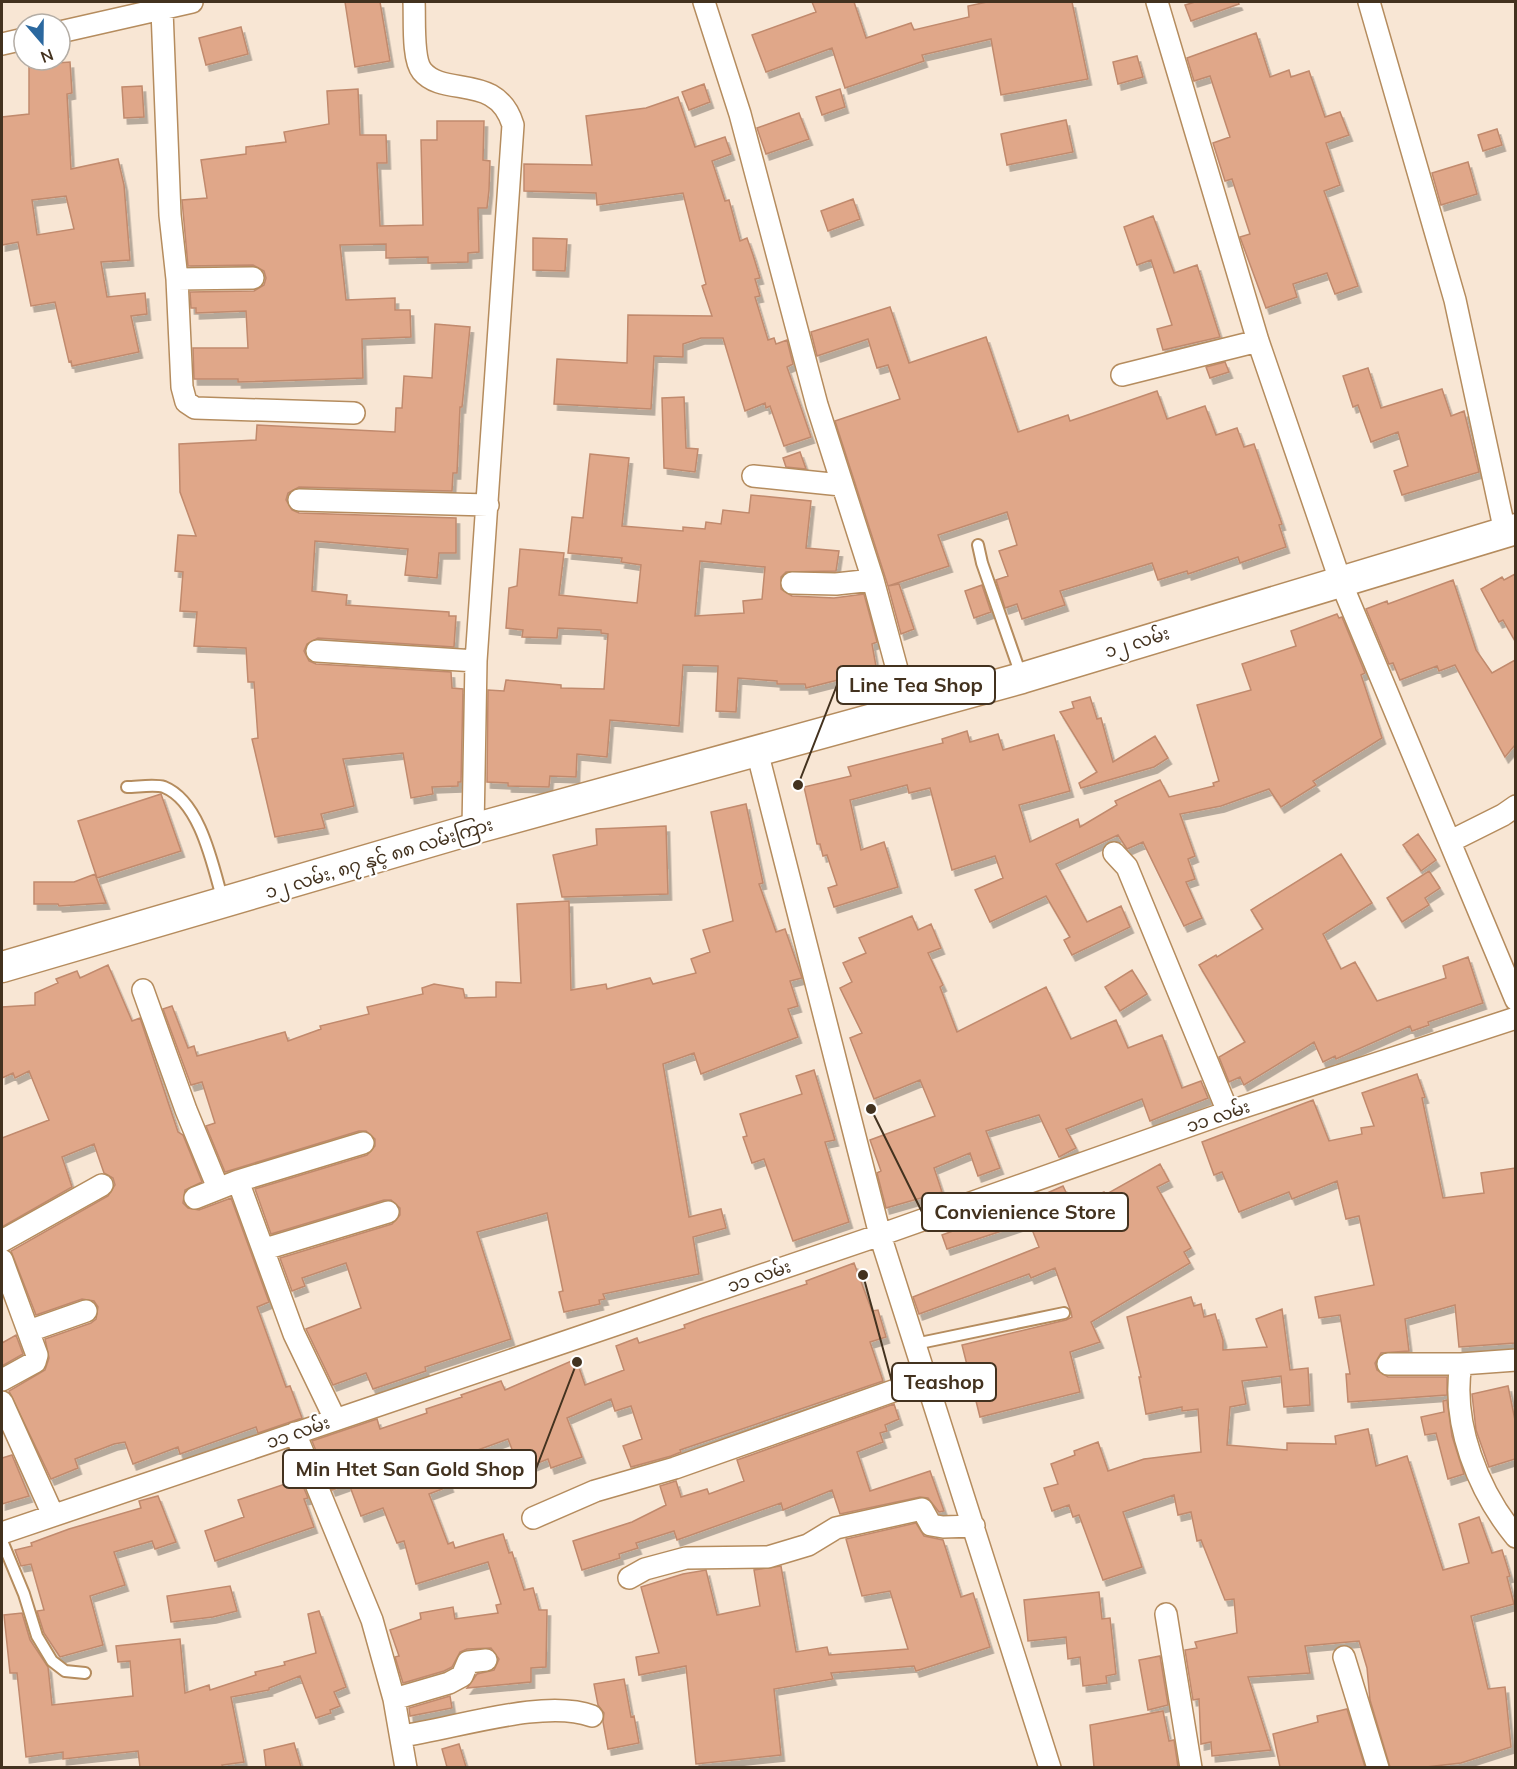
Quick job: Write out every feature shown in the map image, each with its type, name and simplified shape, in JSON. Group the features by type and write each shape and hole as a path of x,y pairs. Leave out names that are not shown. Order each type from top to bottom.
{"main road":[{"name":"၁၂ လမ်း","path":"757,751 1022,678 1340,580 1510,531"},
{"name":"၁၂ လမ်း, ၈၇ နှင့် ၈၈ လမ်းကြား","path":"2,967 224,904 473,829 757,751"}],"street":[{"path":"72,29 192,2"},
{"path":"414,2 416,57 421,70 432,78 490,94 508,109 513,125 476,661 473,829"},
{"path":"704,2 740,114 841,485 873,580 908,710"},
{"path":"1157,2 1258,341 1340,580 1451,841 1515,999"},
{"path":"1369,2 1455,300 1510,531"},
{"path":"162,10 170,215 177,279 182,387 186,402 195,408 354,413"},
{"path":"177,279 253,278"},
{"path":"1122,375 1258,341"},
{"path":"753,476 841,485"},
{"path":"299,500 488,505"},
{"path":"792,583 836,584 873,580"},
{"path":"317,651 476,661"},
{"path":"757,751 880,1235 1050,1767"},
{"path":"1451,841 1503,815 1515,806"},
{"path":"1114,853 1127,867 1228,1112"},
{"path":"143,990 186,1110 265,1249 294,1334 335,1419"},
{"name":"၁၁ လမ်း","path":"2,1533 880,1235 1228,1112 1515,1018"},
{"path":"195,1198 228,1185 363,1143"},
{"path":"2,1241 102,1185"},
{"path":"265,1249 388,1212"},
{"path":"2,1260 37,1355 35,1362 2,1380"},
{"path":"29,1331 86,1311"},
{"path":"1388,1364 1461,1364 1515,1359"},
{"path":"1461,1364 1457,1383 1469,1453 1487,1493 1515,1537"},
{"path":"533,1518 595,1491 675,1468 927,1378"},
{"path":"2,1402 52,1515"},
{"path":"295,1433 372,1620 393,1699 406,1767"},
{"path":"629,1578 645,1569 686,1558 768,1557 808,1545 836,1528 922,1509 931,1525 974,1526"},
{"path":"1166,1614 1191,1767"},
{"path":"1344,1657 1378,1767"},
{"path":"393,1699 449,1683 462,1676 468,1662 486,1660"},
{"path":"401,1736 544,1712 578,1710 592,1716"}],"lane":[{"path":"978,544 982,563 1022,678"},
{"path":"127,787 164,787 185,804 200,825 224,904"},
{"path":"915,1344 1065,1312"},
{"path":"2,1541 24,1594 37,1636 52,1661 65,1671 85,1673"}],"building":[{"path":"345,2 380,2 390,61 355,67"},
{"path":"812,2 854,2 866,38 911,23 914,30 969,17 968,6 987,2 1072,2 1088,79 1001,95 991,39 922,55 924,61 845,88 832,48 766,72 752,35 816,12"},
{"path":"1195,2 1238,2 1239,4 1191,21 1185,5"},
{"path":"241,27 248,54 206,65 199,38"},
{"path":"1256,33 1270,77 1289,70 1291,77 1309,71 1325,117 1340,112 1349,135 1326,143 1340,185 1324,191 1358,286 1335,294 1327,273 1293,284 1297,297 1266,308 1240,237 1250,234 1232,179 1225,181 1213,143 1230,137 1210,76 1194,81 1187,58"},
{"path":"1137,56 1143,77 1118,84 1113,62"},
{"path":"29,72 71,72 72,93 67,94 71,169 118,159 124,185 130,260 101,262 107,297 145,293 147,314 131,316 139,352 72,366 71,361 69,362 55,302 31,306 18,242 2,245 2,117 29,114","holes":["66,196 74,229 37,235 32,200"]},
{"path":"704,84 710,102 689,110 682,92"},
{"path":"142,86 144,117 124,118 122,87"},
{"path":"358,89 360,135 386,135 387,163 377,163 380,226 423,225 421,140 437,140 437,121 484,121 483,160 490,161 489,190 487,208 478,208 479,252 468,253 468,262 428,263 428,257 386,258 386,244 340,245 346,300 395,298 395,310 410,310 411,337 362,339 363,378 238,382 238,379 194,379 193,348 248,348 246,311 196,313 196,308 191,308 190,292 254,291 264,285 266,278 264,271 253,265 188,266 182,200 207,198 201,160 246,154 246,147 286,142 284,132 329,124 327,91"},
{"path":"840,89 845,107 822,115 816,97"},
{"path":"678,97 695,147 725,137 731,154 712,161 725,201 729,200 740,241 747,238 753,255 760,278 755,279 760,296 755,297 768,340 774,338 776,344 787,340 793,364 787,367 811,437 784,446 770,406 766,408 765,403 745,411 723,338 701,338 683,344 683,357 654,356 651,409 554,404 557,359 627,363 628,315 712,316 702,286 706,284 683,193 597,205 596,193 524,191 524,164 592,165 586,116 646,108"},
{"path":"799,113 809,139 766,154 757,128"},
{"path":"1066,120 1073,152 1007,165 1001,134"},
{"path":"1497,129 1502,145 1483,151 1478,135"},
{"path":"1468,162 1477,194 1441,205 1432,173"},
{"path":"853,199 860,219 828,231 821,211"},
{"path":"1153,216 1174,273 1197,265 1220,337 1163,350 1157,329 1172,325 1151,260 1137,265 1124,227"},
{"path":"533,238 567,239 565,271 533,270"},
{"path":"890,307 909,363 986,337 1018,432 1068,415 1070,421 1157,391 1167,419 1205,406 1216,435 1237,428 1244,447 1254,444 1282,524 1279,525 1286,547 1240,563 1238,557 1188,574 1187,571 1158,580 1152,563 1060,591 1065,605 1022,619 1017,604 1005,608 996,580 1008,576 999,551 1017,545 1007,512 938,535 949,566 888,586 835,421 900,399 888,365 877,368 868,339 817,356 811,332"},
{"path":"435,324 470,327 462,407 460,407 457,473 453,473 452,491 299,487 288,493 286,500 292,510 299,513 456,518 456,553 439,553 437,578 405,575 408,549 315,541 312,591 347,595 346,605 449,612 449,616 456,616 454,647 318,638 307,644 304,651 309,661 316,664 451,672 452,688 463,689 461,782 458,782 458,786 432,787 433,794 411,798 403,753 343,759 354,806 321,814 325,828 275,837 252,739 258,738 254,682 248,682 246,648 194,646 197,612 180,611 183,572 175,571 178,535 196,536 180,492 179,444 256,440 257,425 395,432 396,408 402,408 404,376 432,378"},
{"path":"1225,362 1229,372 1210,378 1206,367"},
{"path":"1368,368 1381,408 1442,389 1451,416 1464,411 1479,472 1402,495 1394,471 1408,466 1398,432 1371,442 1358,405 1353,407 1343,376"},
{"path":"684,397 686,448 698,449 695,472 664,468 662,398"},
{"path":"800,452 806,469 786,467 783,458"},
{"path":"590,454 629,458 622,526 683,531 683,527 705,529 706,522 721,524 723,510 749,513 751,495 811,501 806,548 839,551 836,571 786,572 781,577 781,589 792,596 834,598 864,594 877,642 872,644 877,672 856,677 857,680 839,685 838,680 806,688 805,684 777,684 777,681 738,678 736,712 716,711 718,666 683,665 679,726 610,720 607,757 577,754 576,777 550,776 549,787 508,786 508,783 487,782 488,690 504,691 506,680 561,685 561,688 604,689 608,634 601,633 601,630 558,628 557,638 522,637 523,630 506,628 509,588 517,586 520,549 564,553 559,595 637,603 641,565 621,562 622,558 568,553 572,517 583,518","holes":["700,561 765,567 762,599 743,601 744,613 695,616"]},
{"path":"1515,574 1515,641 1503,620 1499,622 1481,589 1502,577 1504,580"},
{"path":"1453,580 1476,650 1492,673 1515,660 1515,745 1505,757 1455,665 1439,671 1437,666 1400,680 1393,663 1389,664 1366,609 1387,601 1388,604"},
{"path":"899,584 914,629 901,634 888,586"},
{"path":"982,585 991,612 974,618 965,591"},
{"path":"1337,614 1339,618 1342,617 1365,673 1361,675 1382,738 1313,781 1316,785 1281,807 1269,789 1221,806 1180,814 1195,856 1188,859 1195,879 1186,882 1202,918 1184,926 1143,842 1127,849 1118,835 1056,864 1087,922 1121,906 1130,927 1072,955 1064,940 1070,937 1046,896 990,922 975,890 1003,878 995,856 952,870 930,788 909,793 907,785 850,800 861,850 884,842 898,887 834,907 828,888 837,885 827,855 823,856 820,844 817,844 804,787 851,776 848,767 943,743 942,739 967,731 970,742 998,734 1003,750 1054,735 1070,791 1019,805 1030,842 1078,819 1080,827 1117,805 1115,801 1160,780 1169,797 1214,786 1213,783 1219,781 1197,705 1251,690 1242,664 1296,646 1291,631"},
{"path":"1090,697 1097,719 1101,718 1113,762 1155,736 1168,758 1154,767 1081,788 1079,783 1097,772 1060,712 1074,708 1072,702"},
{"path":"161,794 181,851 97,878 78,821"},
{"path":"746,804 763,883 759,884 776,932 785,929 802,978 790,981 798,1006 788,1009 798,1037 701,1074 694,1053 663,1064 689,1217 721,1209 726,1228 693,1237 699,1274 603,1294 605,1299 599,1300 600,1304 564,1312 559,1292 563,1291 547,1213 477,1232 511,1339 425,1367 426,1371 373,1389 366,1373 333,1385 306,1329 361,1308 346,1263 302,1278 305,1286 292,1291 280,1258 392,1224 400,1215 400,1208 391,1200 384,1200 271,1234 255,1189 367,1155 375,1146 375,1139 366,1131 359,1131 225,1172 206,1126 215,1123 202,1082 191,1085 163,1009 172,1006 188,1048 194,1046 197,1056 285,1032 288,1041 321,1029 320,1026 369,1014 367,1007 423,994 422,988 434,984 463,989 465,998 496,997 496,982 521,983 517,904 569,901 571,990 606,984 607,989 650,978 653,984 696,973 691,959 710,952 703,930 733,921 711,812"},
{"path":"666,826 668,894 562,897 553,855 597,845 596,829"},
{"path":"1418,834 1436,860 1421,871 1403,845"},
{"path":"1341,854 1372,903 1323,934 1341,969 1355,962 1377,1001 1446,978 1443,966 1468,957 1483,1003 1428,1022 1429,1025 1412,1031 1410,1026 1336,1059 1335,1056 1323,1062 1314,1042 1244,1085 1240,1077 1229,1082 1219,1057 1245,1042 1199,965 1216,955 1217,957 1263,929 1251,910"},
{"path":"1429,871 1440,888 1425,898 1429,905 1402,922 1387,898"},
{"path":"95,874 106,903 59,906 58,904 34,904 34,882 74,882"},
{"path":"912,916 918,930 931,924 941,948 928,953 943,985 940,987 957,1032 1046,987 1071,1039 1116,1020 1128,1048 1162,1035 1182,1088 1201,1081 1208,1098 1150,1121 1142,1099 1066,1129 1076,1148 1059,1157 1039,1115 986,1131 1000,1168 978,1176 970,1153 934,1168 942,1192 886,1208 877,1173 881,1171 870,1140 935,1116 920,1080 874,1099 850,1038 862,1033 840,988 852,982 843,963 866,953 859,938"},
{"path":"108,965 132,1021 140,1018 178,1132 183,1135 202,1182 185,1190 183,1203 188,1208 199,1210 231,1198 269,1302 257,1307 286,1387 290,1386 302,1418 258,1433 256,1427 180,1454 178,1447 133,1464 125,1442 114,1444 75,1459 78,1468 51,1479 9,1391 45,1370 49,1358 45,1339 91,1323 96,1319 98,1307 94,1301 82,1299 36,1315 11,1251 108,1196 115,1185 113,1178 104,1173 94,1144 62,1157 72,1187 2,1227 2,1138 49,1120 29,1071 15,1078 13,1073 2,1078 2,1007 35,1005 35,993 58,983 56,979 77,971 80,978"},
{"path":"1132,970 1147,994 1120,1011 1105,987"},
{"path":"814,1070 835,1140 825,1142 849,1222 793,1241 764,1159 752,1163 743,1137 747,1136 740,1114 802,1094 796,1076"},
{"path":"1417,1074 1425,1097 1422,1098 1443,1198 1484,1193 1481,1173 1515,1168 1515,1343 1459,1347 1455,1305 1405,1319 1409,1351 1381,1353 1375,1363 1377,1370 1388,1377 1447,1377 1447,1395 1348,1402 1346,1374 1350,1374 1340,1315 1319,1318 1315,1297 1374,1285 1359,1216 1346,1219 1337,1181 1292,1199 1289,1192 1239,1212 1222,1172 1214,1175 1202,1142 1313,1100 1329,1141 1362,1134 1361,1128 1374,1126 1362,1093"},
{"path":"1160,1164 1169,1181 1157,1187 1191,1248 1184,1252 1190,1263 1091,1322 1100,1342 1070,1352 1080,1392 980,1417 962,1345 1066,1320 1072,1317 1071,1312 1055,1268 1031,1278 1029,1274 919,1314 913,1297 1039,1247 1029,1222 947,1249 942,1235 1046,1197 1045,1194 1063,1186 1072,1205 1104,1192 1105,1195"},
{"path":"854,1263 872,1311 878,1310 886,1337 870,1342 883,1381 680,1450 681,1452 671,1456 631,1467 623,1446 642,1439 631,1406 615,1411 611,1399 567,1418 582,1457 551,1468 548,1459 520,1470 508,1439 442,1463 450,1486 429,1494 448,1544 453,1542 455,1548 503,1534 509,1553 512,1552 524,1590 533,1588 539,1610 547,1610 546,1667 531,1668 531,1682 467,1688 477,1674 494,1670 499,1659 491,1648 467,1649 460,1652 452,1667 403,1683 395,1657 399,1656 390,1630 421,1619 420,1613 453,1607 455,1619 498,1613 496,1605 501,1604 488,1562 416,1584 404,1541 397,1543 383,1508 361,1516 349,1484 332,1490 312,1441 377,1419 380,1429 427,1413 426,1409 501,1381 505,1390 576,1359 585,1385 624,1370 616,1346 637,1338 639,1343 685,1328 684,1325 807,1284 806,1281"},
{"path":"1191,1297 1194,1306 1201,1304 1204,1317 1215,1314 1223,1340 1223,1350 1267,1347 1256,1319 1282,1309 1290,1370 1308,1368 1310,1405 1284,1407 1281,1376 1242,1381 1246,1404 1230,1407 1227,1445 1287,1450 1287,1443 1336,1444 1335,1436 1368,1429 1376,1466 1407,1456 1443,1570 1469,1563 1459,1524 1479,1517 1492,1553 1502,1550 1510,1576 1507,1577 1514,1604 1471,1616 1488,1689 1505,1687 1511,1747 1461,1763 1426,1767 1390,1767 1370,1700 1367,1668 1359,1641 1305,1646 1310,1673 1248,1677 1271,1750 1212,1756 1211,1742 1201,1744 1199,1699 1193,1700 1185,1650 1197,1648 1195,1642 1237,1633 1234,1599 1225,1600 1201,1540 1197,1541 1191,1512 1178,1515 1174,1495 1123,1512 1142,1567 1103,1580 1079,1515 1073,1517 1069,1505 1052,1511 1044,1488 1058,1484 1051,1464 1075,1455 1074,1451 1098,1442 1108,1471 1144,1459 1201,1452 1198,1409 1182,1411 1182,1407 1146,1414 1139,1377 1141,1377 1127,1317"},
{"path":"16,1335 23,1354 2,1366 2,1343"},
{"path":"1508,1386 1515,1420 1515,1459 1489,1467 1476,1430 1472,1394"},
{"path":"1447,1400 1452,1436 1464,1474 1448,1479 1436,1433 1425,1435 1421,1417 1444,1412 1443,1401"},
{"path":"894,1404 899,1419 885,1425 887,1431 880,1433 883,1442 857,1452 870,1491 930,1471 944,1511 939,1512 928,1498 920,1497 840,1514 832,1490 783,1510 781,1503 677,1540 674,1531 636,1543 638,1548 619,1554 620,1558 582,1570 573,1541 632,1522 666,1505 660,1486 676,1481 681,1497 707,1489 709,1494 744,1481 737,1460"},
{"path":"12,1455 29,1496 2,1504 2,1458"},
{"path":"300,1479 308,1498 304,1499 314,1527 215,1561 205,1531 244,1517 238,1500"},
{"path":"158,1496 176,1542 155,1549 152,1541 114,1552 125,1585 90,1596 103,1645 60,1657 44,1633 37,1611 44,1610 31,1564 21,1566 15,1550 32,1546 31,1543 69,1529 141,1508 139,1501"},
{"path":"916,1523 924,1536 943,1540 961,1597 973,1593 990,1647 916,1671 914,1666 831,1673 833,1679 774,1689 781,1755 696,1764 686,1666 639,1675 636,1657 659,1653 641,1587 683,1574 706,1570 717,1615 760,1606 754,1570 781,1566 796,1652 827,1647 829,1655 908,1649 890,1591 862,1596 846,1539"},
{"path":"230,1586 237,1611 213,1617 171,1622 167,1596"},
{"path":"1099,1592 1102,1619 1110,1618 1116,1674 1106,1676 1107,1683 1083,1686 1080,1657 1068,1659 1066,1637 1028,1641 1024,1600"},
{"path":"319,1611 346,1687 334,1692 340,1706 330,1710 331,1713 316,1718 300,1676 269,1688 269,1690 231,1697 244,1762 222,1765 223,1767 140,1767 138,1751 63,1759 63,1752 26,1757 17,1673 10,1673 4,1615 22,1613 30,1640 48,1667 52,1705 133,1696 130,1661 118,1662 116,1646 180,1639 185,1693 209,1685 210,1690 256,1675 255,1672 285,1665 284,1662 316,1653 308,1614"},
{"path":"1160,1656 1168,1705 1148,1710 1139,1660"},
{"path":"624,1679 631,1717 634,1716 639,1743 608,1749 603,1722 604,1713 598,1705 594,1684"},
{"path":"450,1696 452,1708 410,1716 409,1708"},
{"path":"1347,1709 1365,1767 1280,1767 1273,1734 1318,1722 1317,1716"},
{"path":"1163,1711 1169,1741 1174,1740 1178,1767 1094,1767 1090,1725"},
{"path":"294,1743 301,1767 266,1767 264,1750"},
{"path":"459,1744 466,1767 447,1767 442,1749"}],"place":[{"name":"Line Tea Shop","path":"798,785"},
{"name":"Convienience Store","path":"871,1109"},
{"name":"Teashop","path":"863,1275"},
{"name":"Min Htet San Gold Shop","path":"577,1362"}]}
